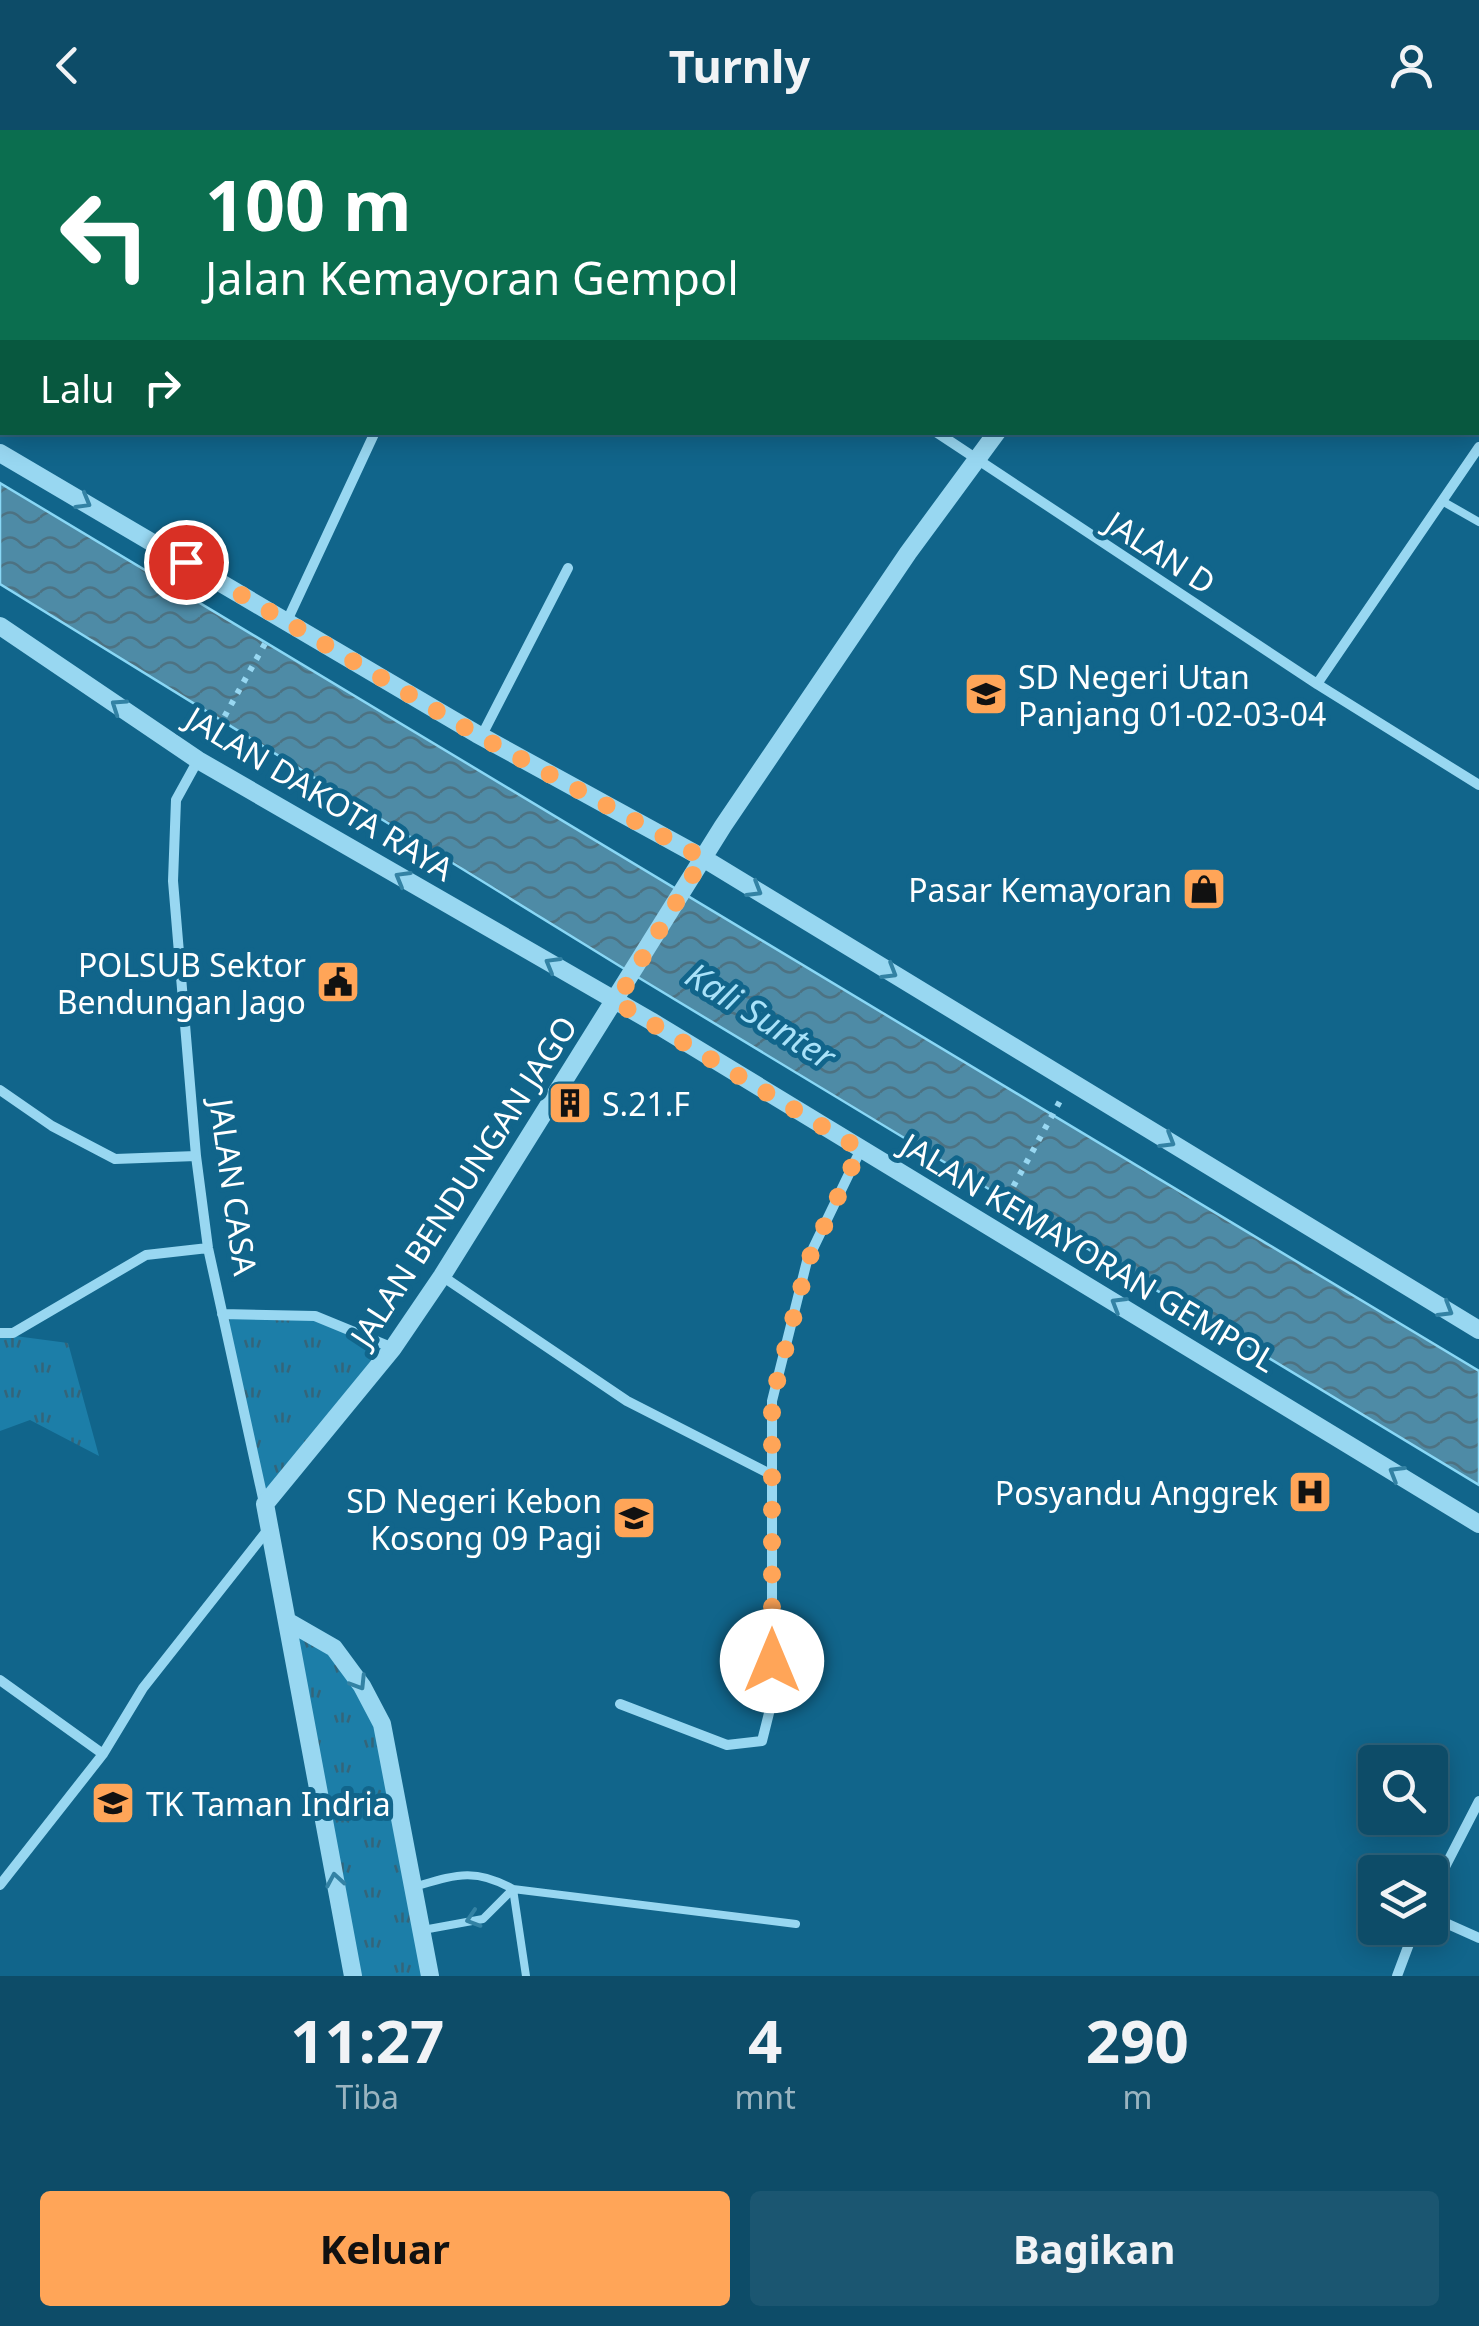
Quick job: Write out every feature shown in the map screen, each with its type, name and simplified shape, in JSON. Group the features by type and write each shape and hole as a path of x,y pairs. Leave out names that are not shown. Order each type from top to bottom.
{"street":[{"path":"287,622 374,435"},
{"name":"JALAN D","path":"940,435 1317,684 1479,785"},
{"name":"JALAN BENDUNGAN JAGO","path":"264,1504 393,1348 703,858 908,554 995,435"},
{"path":"1317,684 1479,447"},
{"path":"0,453 481,737 703,858 1479,1330"},
{"path":"481,737 568,568"},
{"name":"JALAN DAKOTA RAYA","path":"0,626 198,760 619,996"},
{"name":"JALAN CASA","path":"198,760 176,800 173,881 196,1156 208,1248 270,1526 353,1976"},
{"name":"JALAN KEMAYORAN GEMPOL","path":"619,996 860,1149 1479,1524"},
{"path":"0,1090 52,1126 115,1159 196,1156"},
{"path":"620,1704 727,1745 762,1741 772,1701 772,1401 808,1261 860,1149"},
{"path":"0,1333 13,1333 146,1256 208,1248"},
{"path":"442,1276 627,1400 770,1474"},
{"path":"222,1314 315,1316 393,1348"},
{"path":"0,1885 102,1754 143,1688 270,1526"},
{"path":"288,1621 334,1648 362,1686 382,1724 430,1976"},
{"path":"0,1680 102,1754"},
{"path":"1448,1861 1479,1802"},
{"path":"1448,1924 1479,1938"},
{"path":"1397,1976 1409,1945"}],"lane":[{"path":"1442,502 1479,522"},
{"path":"414,1887 450,1876 478,1874 512,1890 796,1924"},
{"path":"423,1930 483,1919 512,1890"},
{"path":"512,1890 526,1976"}],"path":[{"path":"211,740 269,636"},
{"path":"1002,1208 1056,1107"}],"green space":[{"path":"222,1314 315,1316 393,1348 265,1504"},
{"path":"0,1334 68,1343 99,1456 30,1420 0,1431"},
{"path":"287,1621 334,1648 382,1724 427,1976 353,1976"}],"water":[{"name":"Kali Sunter","path":"0,483 1479,1371 1479,1485 631,973 0,584"}],"place":[{"name":"SD Negeri Utan Panjang 01-02-03-04","path":"986,694"},
{"name":"Pasar Kemayoran","path":"1204,889"},
{"name":"POLSUB Sektor Bendungan Jago","path":"338,982"},
{"name":"S.21.F","path":"570,1103"},
{"name":"Posyandu Anggrek","path":"1310,1492"},
{"name":"SD Negeri Kebon Kosong 09 Pagi","path":"634,1518"},
{"name":"TK Taman Indria","path":"113,1803"}],"route":[{"path":"186,562 481,737 703,858 616,1002 860,1149 808,1261 772,1401 772,1661"}]}
